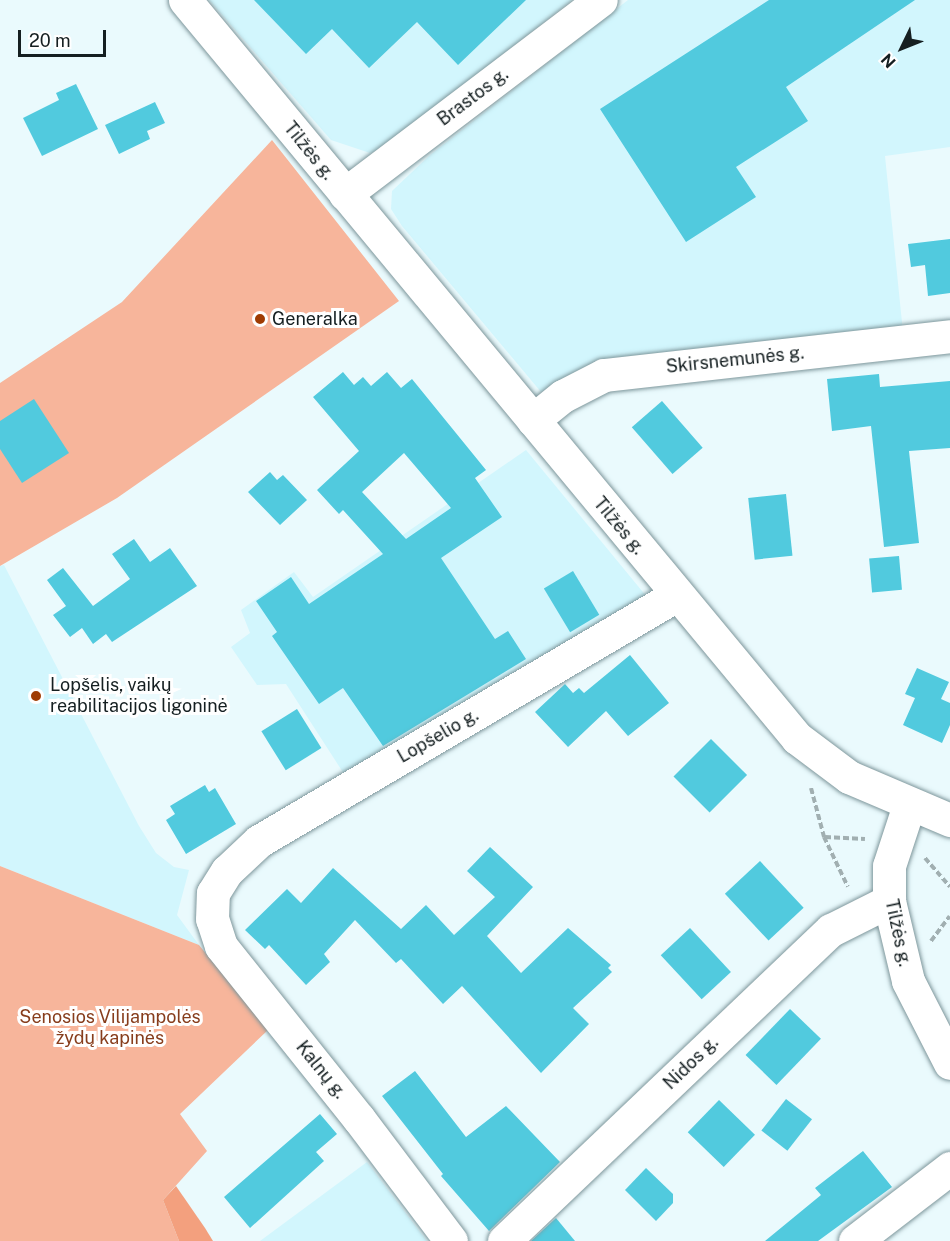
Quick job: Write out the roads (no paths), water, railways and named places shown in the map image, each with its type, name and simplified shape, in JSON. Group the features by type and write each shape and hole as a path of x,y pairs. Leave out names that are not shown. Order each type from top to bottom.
{"street":[{"name":"Tilžės g.","path":"185,0 797,738 849,777 909,805 875,908 908,981 950,1063"},
{"name":"Brastos g.","path":"345,194 601,0"},
{"name":"Skirsnemunės g.","path":"533,420 563,396 604,375 950,336"},
{"name":"Lopšelio g.","path":"213,892 227,872 259,841 677,595"},
{"path":"909,805 950,819"},
{"name":"Kalnų g.","path":"213,892 212,919 221,946 359,1119 451,1241"},
{"name":"Nidos g.","path":"504,1241 831,930 875,908"},
{"path":"855,1241 950,1168"}],"place":[{"name":"Generalka","path":"260,319"},
{"name":"Lopšelis, vaikų reabilitacijos ligoninė","path":"36,696"}],"park label":[{"name":"Senosios Vilijampolės žydų kapinės","path":"110,1028"}]}
